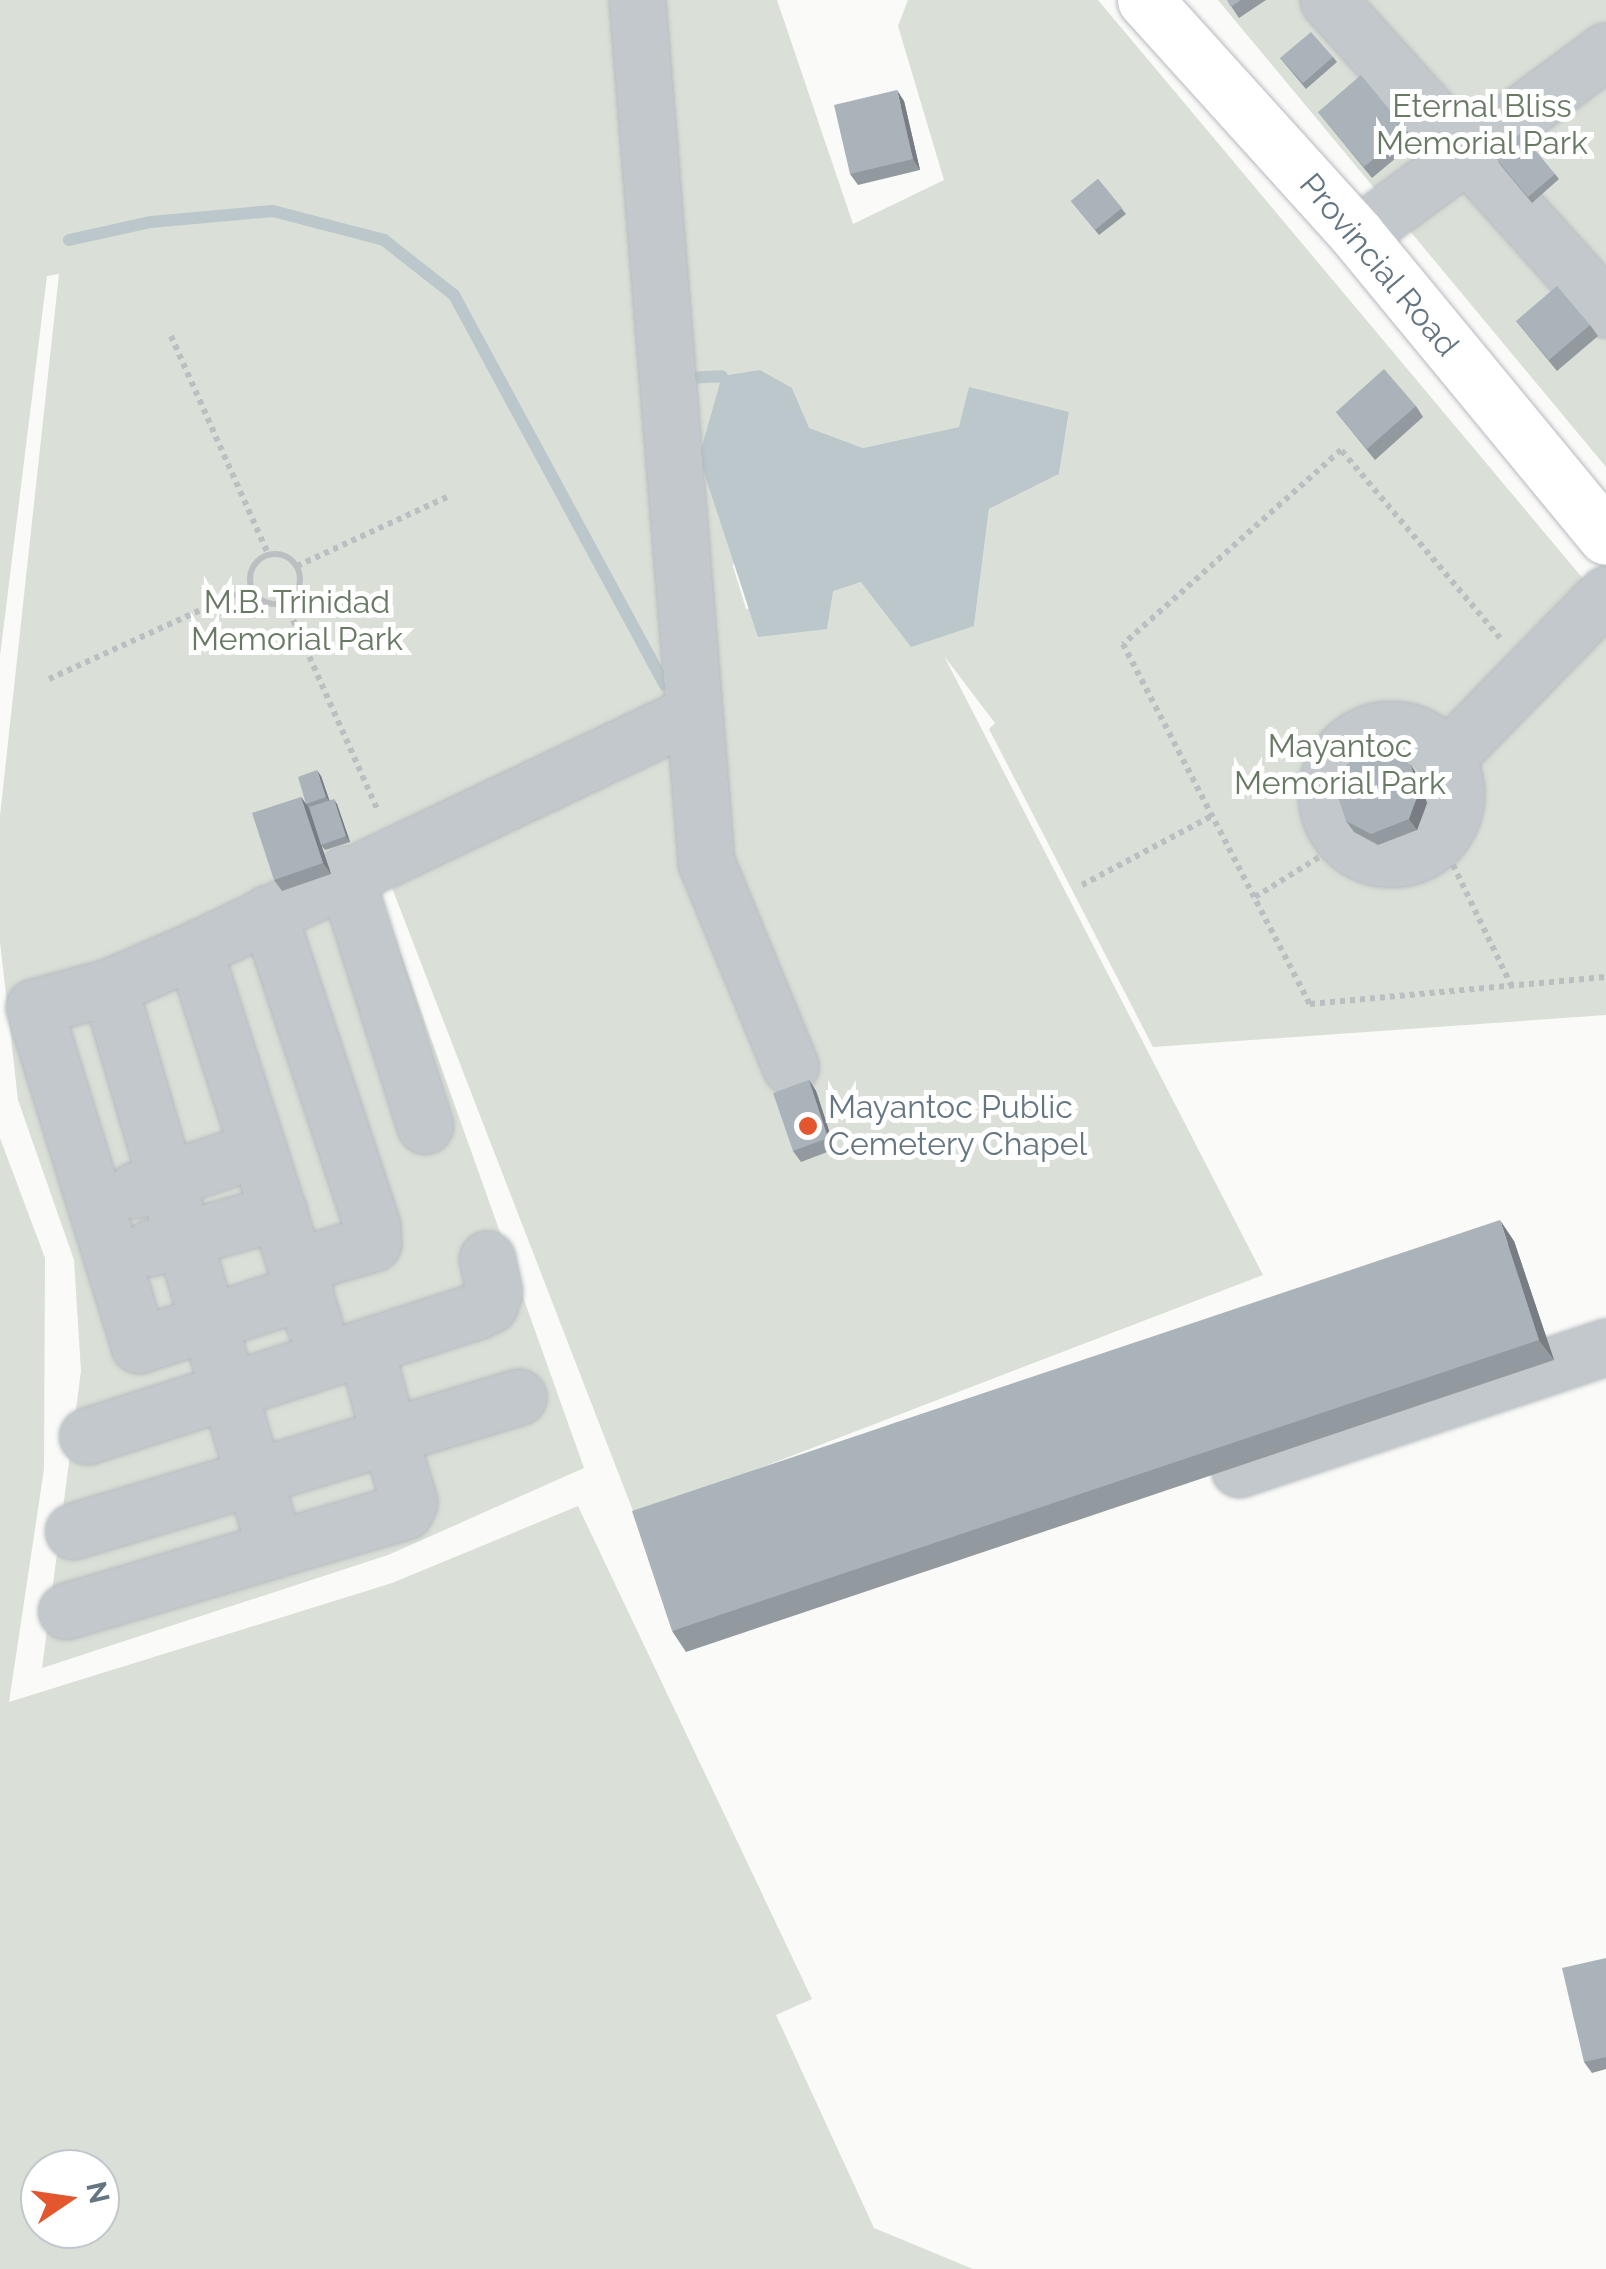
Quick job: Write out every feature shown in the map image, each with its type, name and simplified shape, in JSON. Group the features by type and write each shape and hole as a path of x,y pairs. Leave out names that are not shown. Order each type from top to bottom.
{"main road":[{"name":"Provincial Road","path":"1145,0 1357,235 1606,536"}],"lane":[{"path":"637,0 691,714 706,862 790,1066"},
{"path":"1328,0 1606,309"},
{"path":"1357,235 1606,52"},
{"path":"1446,758 1527,670 1606,594"},
{"path":"268,913 372,1226 373,1243 212,1321 139,1345 34,1006 109,986 194,950 345,874 691,714"},
{"path":"1401,730 1431,742 1446,758 1456,799 1440,838 1424,851 1383,859 1345,840 1332,822 1326,780 1349,743 1368,732 1401,730"},
{"path":"345,874 425,1126"},
{"path":"66,1611 405,1511 410,1502 389,1436 300,1278 194,950"},
{"path":"109,986 212,1321 275,1549"},
{"path":"94,1202 258,1148"},
{"path":"113,1258 278,1212"},
{"path":"87,1436 345,1358 488,1305 494,1291 487,1259"},
{"path":"1240,1470 1606,1347"},
{"path":"73,1531 518,1397"}],"path":[{"path":"171,336 268,554 296,566 447,497"},
{"path":"1527,670 1341,450 1123,644 1310,1004 1606,977"},
{"path":"251,587 254,564 268,554"},
{"path":"251,587 268,603 285,602 297,590 296,566"},
{"path":"49,678 251,587"},
{"path":"285,602 396,850"},
{"path":"1082,886 1212,816"},
{"path":"1440,838 1512,986"},
{"path":"1255,897 1345,840"}],"green space":[{"path":"0,0 777,0 853,224 944,180 898,26 908,0 1098,0 1606,606 1606,1015 1153,1047 989,729 995,723 944,656 1263,1275 635,1516 392,888 668,747 691,714 377,887 584,1468 388,1555 42,1668 81,1371 74,1260 18,1100 0,942 0,816 59,274 47,276 0,656","holes":["792,388 808,428 863,448 960,427 970,388 1069,413 1059,474 989,509 974,626 861,582 746,609 733,566"]},
{"name":"Eternal Bliss Memorial Park","path":"1218,0 1606,0 1606,467"},
{"path":"0,1138 45,1258 44,1469 9,1702 392,1583 578,1506 812,1999 776,2015 874,2228 973,2269 0,2269"}],"shaded area":[{"path":"760,370 792,388 809,428 863,448 959,427 969,387 1069,412 1059,474 989,509 974,626 911,647 861,582 833,591 827,629 758,637 699,457 722,376"}],"building":[{"path":"1311,32 1333,57 1303,83 1280,58"},
{"path":"1361,75 1407,131 1364,167 1318,112"},
{"path":"897,90 913,159 850,174 834,105"},
{"path":"1521,133 1555,174 1528,197 1494,156"},
{"path":"1098,179 1122,208 1095,230 1071,201"},
{"path":"1557,286 1590,325 1549,360 1516,321"},
{"path":"1384,369 1416,406 1367,449 1336,412"},
{"path":"1387,748 1411,765 1419,792 1409,819 1371,834 1346,821 1333,782 1359,750"},
{"path":"317,770 326,797 306,804 298,777"},
{"path":"301,797 323,863 274,880 252,813"},
{"path":"334,799 346,836 321,845 309,807"},
{"name":"Mayantoc Public Cemetery Chapel","path":"809,1080 828,1138 793,1151 773,1093"},
{"path":"1500,1220 1539,1340 672,1631 632,1511"},
{"path":"1606,1958 1606,2057 1584,2062 1562,1968"}],"waterway":[{"path":"69,240 151,222 273,211 384,240 454,295 665,685"},
{"path":"687,378 722,376"}],"place":[{"name":"Mayantoc Public Cemetery Chapel","path":"808,1126"}],"park label":[{"name":"M.B. Trinidad Memorial Park","path":"297,622"},
{"name":"Mayantoc Memorial Park","path":"1340,766"}]}
